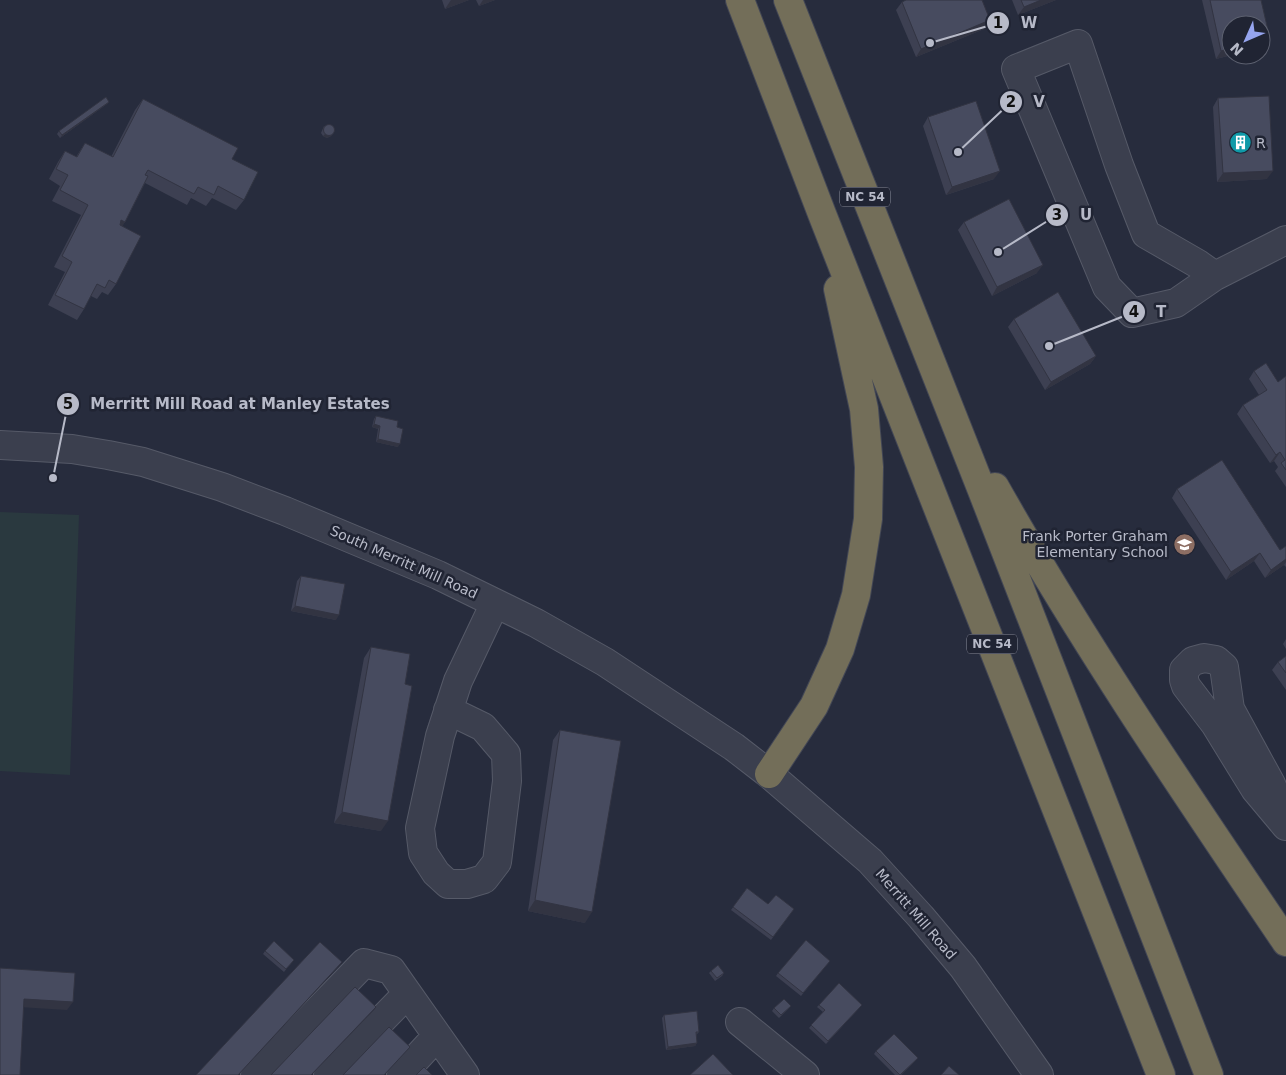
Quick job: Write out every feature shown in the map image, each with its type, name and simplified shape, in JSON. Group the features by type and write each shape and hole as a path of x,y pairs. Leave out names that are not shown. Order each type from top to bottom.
{"highway":[{"name":"NC 54","path":"740,0 822,214 1161,1075"},
{"name":"NC 54","path":"788,0 988,506 1209,1075"},
{"path":"769,774 814,706 840,649 856,595 868,519 869,468 864,409 822,214"},
{"path":"943,395 1065,606 1162,757 1286,942"}],"street":[{"path":"1215,276 1146,234 1119,165 1078,44 1016,69 1106,288 1132,313 1176,303 1215,276 1286,240"},
{"name":"South Merritt Mill Road","path":"0,445 35,446 90,452 143,462 180,472 285,511 438,575 536,623 605,662 734,747 769,774"},
{"path":"448,710 483,727 506,754 507,781 497,862 484,879 466,884 448,884 436,873 422,853 420,828 440,736 448,710 458,681 495,602"},
{"path":"1286,819 1271,784 1230,709 1224,667 1216,660 1204,658 1193,661 1184,670 1186,686 1215,724 1255,789 1286,826"},
{"name":"Merritt Mill Road","path":"769,774 870,861 914,910 962,967 1039,1075"},
{"path":"255,1075 364,963 391,970 465,1075"},
{"path":"328,1075 407,994"},
{"path":"740,1022 805,1075"},
{"path":"401,1075 437,1036"}],"shaded area":[{"path":"0,512 79,515 70,775 0,771"}],"building":[{"path":"906,0 982,0 990,20 921,49 902,2"},
{"path":"1021,0 1041,0 1024,7"},
{"path":"1210,0 1261,0 1264,15 1221,15 1221,51"},
{"name":"R","path":"1269,96 1273,171 1223,173 1218,98"},
{"path":"106,97 109,102 62,135 59,131"},
{"path":"143,99 238,148 232,159 258,172 244,200 218,186 214,195 198,187 194,194 148,170 145,175 148,176 125,222 121,220 120,225 141,236 116,284 109,280 105,288 97,284 84,309 55,295 72,262 62,256 88,205 60,190 68,175 56,169 65,151 77,157 85,143 113,157"},
{"path":"976,101 1000,171 952,187 928,117"},
{"path":"329,124 335,130 329,136 323,130"},
{"path":"1009,199 1043,265 997,287 964,222"},
{"path":"1058,292 1096,356 1051,382 1014,319"},
{"path":"1266,363 1278,382 1286,376 1286,470 1281,463 1285,460 1280,452 1276,455 1243,405 1267,390 1254,371"},
{"path":"376,416 398,421 397,427 403,429 400,444 378,439 380,426 374,424"},
{"path":"1222,460 1280,550 1286,546 1286,559 1271,570 1260,553 1231,572 1177,489"},
{"path":"301,576 345,584 339,615 295,606"},
{"path":"371,647 410,654 405,684 412,686 388,821 342,812"},
{"path":"1286,656 1286,673 1278,662"},
{"path":"560,730 621,741 592,912 535,900"},
{"path":"747,888 768,904 776,895 794,909 773,937 733,907"},
{"path":"806,940 830,961 803,993 778,973"},
{"path":"274,941 294,960 286,969 265,951"},
{"path":"320,942 342,962 238,1075 196,1075"},
{"path":"718,965 724,973 717,978 711,971"},
{"path":"0,968 75,973 73,1002 24,999 20,1075 0,1075"},
{"path":"839,983 862,1005 828,1041 811,1025 825,1010 819,1005"},
{"path":"355,987 376,1007 311,1075 271,1075"},
{"path":"784,999 791,1006 781,1015 774,1008"},
{"path":"697,1011 699,1032 696,1032 697,1043 668,1047 664,1015"},
{"path":"389,1027 410,1047 384,1075 343,1075"},
{"path":"894,1034 918,1058 900,1075 876,1051"},
{"path":"713,1054 733,1075 690,1075"},
{"path":"949,1066 959,1075 941,1075"},
{"path":"424,1067 432,1075 416,1075"}],"place":[{"name":"W","path":"930,43"},
{"name":"R","path":"1240,143"},
{"name":"V","path":"958,152"},
{"name":"U","path":"998,252"},
{"name":"T","path":"1049,346"},
{"name":"Merritt Mill Road at Manley Estates","path":"53,478"},
{"name":"Frank Porter Graham Elementary School","path":"1184,544"}]}
